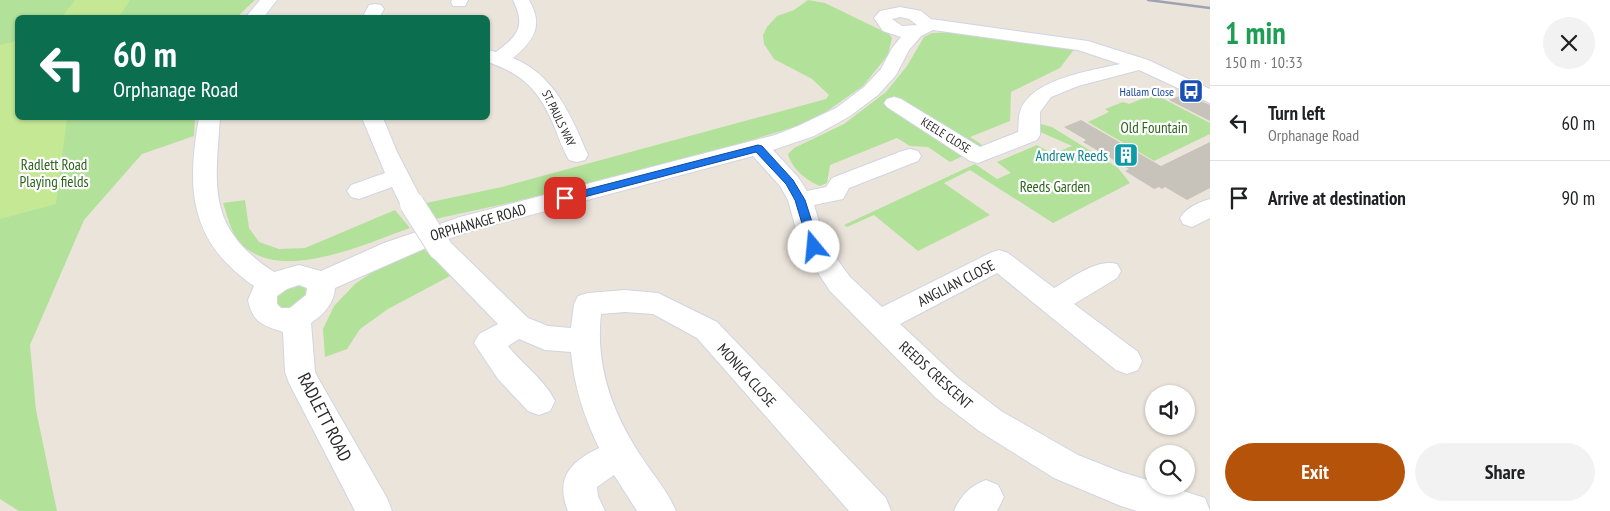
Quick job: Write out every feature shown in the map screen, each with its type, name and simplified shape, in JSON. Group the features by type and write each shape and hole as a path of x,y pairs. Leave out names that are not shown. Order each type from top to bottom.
{"street":[{"path":"256,15 269,0"},
{"path":"493,58 518,45 527,34 529,25 526,7 521,0"},
{"path":"906,20 1082,45 1141,64 1210,96"},
{"name":"ORPHANAGE ROAD","path":"320,284 392,250 445,230 758,148 806,131 843,112 879,82 889,71 906,20"},
{"name":"ST. PAULS WAY","path":"493,58 531,75 545,88 556,105 577,155"},
{"name":"KEELE CLOSE","path":"894,104 978,156 1029,135 1030,112 1044,93 1071,82 1141,64"},
{"path":"209,120 205,176 213,224 218,237 228,251 252,272 273,285"},
{"path":"373,120 412,204 440,248 518,326 545,338 585,340 589,377 596,404 608,433 619,455 658,511"},
{"name":"REEDS CRESCENT","path":"758,148 790,182 800,200 814,247 840,284 947,388 990,421 1066,467 1111,486 1192,511"},
{"path":"800,200 835,193 840,183 910,156"},
{"path":"359,191 398,176"},
{"name":"ANGLIAN CLOSE","path":"879,322 999,260 1126,361"},
{"path":"1052,303 1108,271"},
{"path":"300,275 315,279 320,284 321,295 317,302 304,313 296,317 276,319 263,312 261,305 262,298 273,285 281,280 300,275"},
{"name":"MONICA CLOSE","path":"585,340 588,304 625,301 658,304 706,330 873,511"},
{"name":"RADLETT ROAD","path":"296,317 298,358 302,377 374,511"},
{"path":"518,326 489,343 510,370 539,401"},
{"path":"587,511 580,500 578,491 581,482 593,468 619,455"}],"green space":[{"name":"Radlett Road Playing fields","path":"0,0 255,0 239,15 15,15 15,120 195,120 194,136 142,154 84,220 30,345 36,410 57,511 19,511 0,499"},
{"path":"75,0 130,0 120,15 64,15"},
{"path":"808,0 825,3 889,34 892,38 888,55 863,86 827,111 801,125 705,154 513,202 435,219 426,203 502,187 826,99 829,95 812,79 774,59 764,44 763,35 767,27 777,16 794,10"},
{"path":"956,32 1075,48 1060,68 1011,92 1010,121 970,137 984,146 950,162 928,147 910,146 897,138 830,165 827,183 820,186 810,181 796,169 788,154 794,148 844,124 886,92 907,66 924,37 932,33"},
{"path":"15,41 15,120 67,120 56,204 0,219 0,45"},
{"name":"Old Fountain","path":"1154,94 1210,123 1210,134 1154,161 1088,122 1109,112 1105,109 1123,102 1129,104"},
{"name":"Reeds Garden","path":"1037,123 1052,127 1118,168 1130,183 1053,223 970,170 944,183 990,215 918,251 874,215 847,227 844,225 975,164 997,179 1011,173 997,162 1037,145 1053,154 1072,146 1036,130"},
{"path":"245,200 249,228 259,242 279,249 305,248 395,210 410,228 346,251 322,257 299,261 276,260 256,254 239,242 234,234 223,203"},
{"path":"424,249 450,276 388,309 360,329 347,349 325,357 323,329 334,306 355,284 381,266"},
{"path":"296,283 305,287 307,297 289,309 278,308 273,298"}],"building":[{"path":"1185,94 1210,105 1210,121 1169,100"},
{"name":"Andrew Reeds","path":"1081,120 1161,166 1210,142 1210,188 1187,200 1165,187 1154,189 1125,171 1129,169 1083,142 1086,140 1064,127"}],"railway":[{"path":"1148,0 1210,8"}],"place":[{"name":"Hallam Close","path":"1191,91"},
{"name":"Andrew Reeds","path":"1126,155"}],"route":[{"path":"565,198 758,148 790,182 800,200 814,247"}]}
